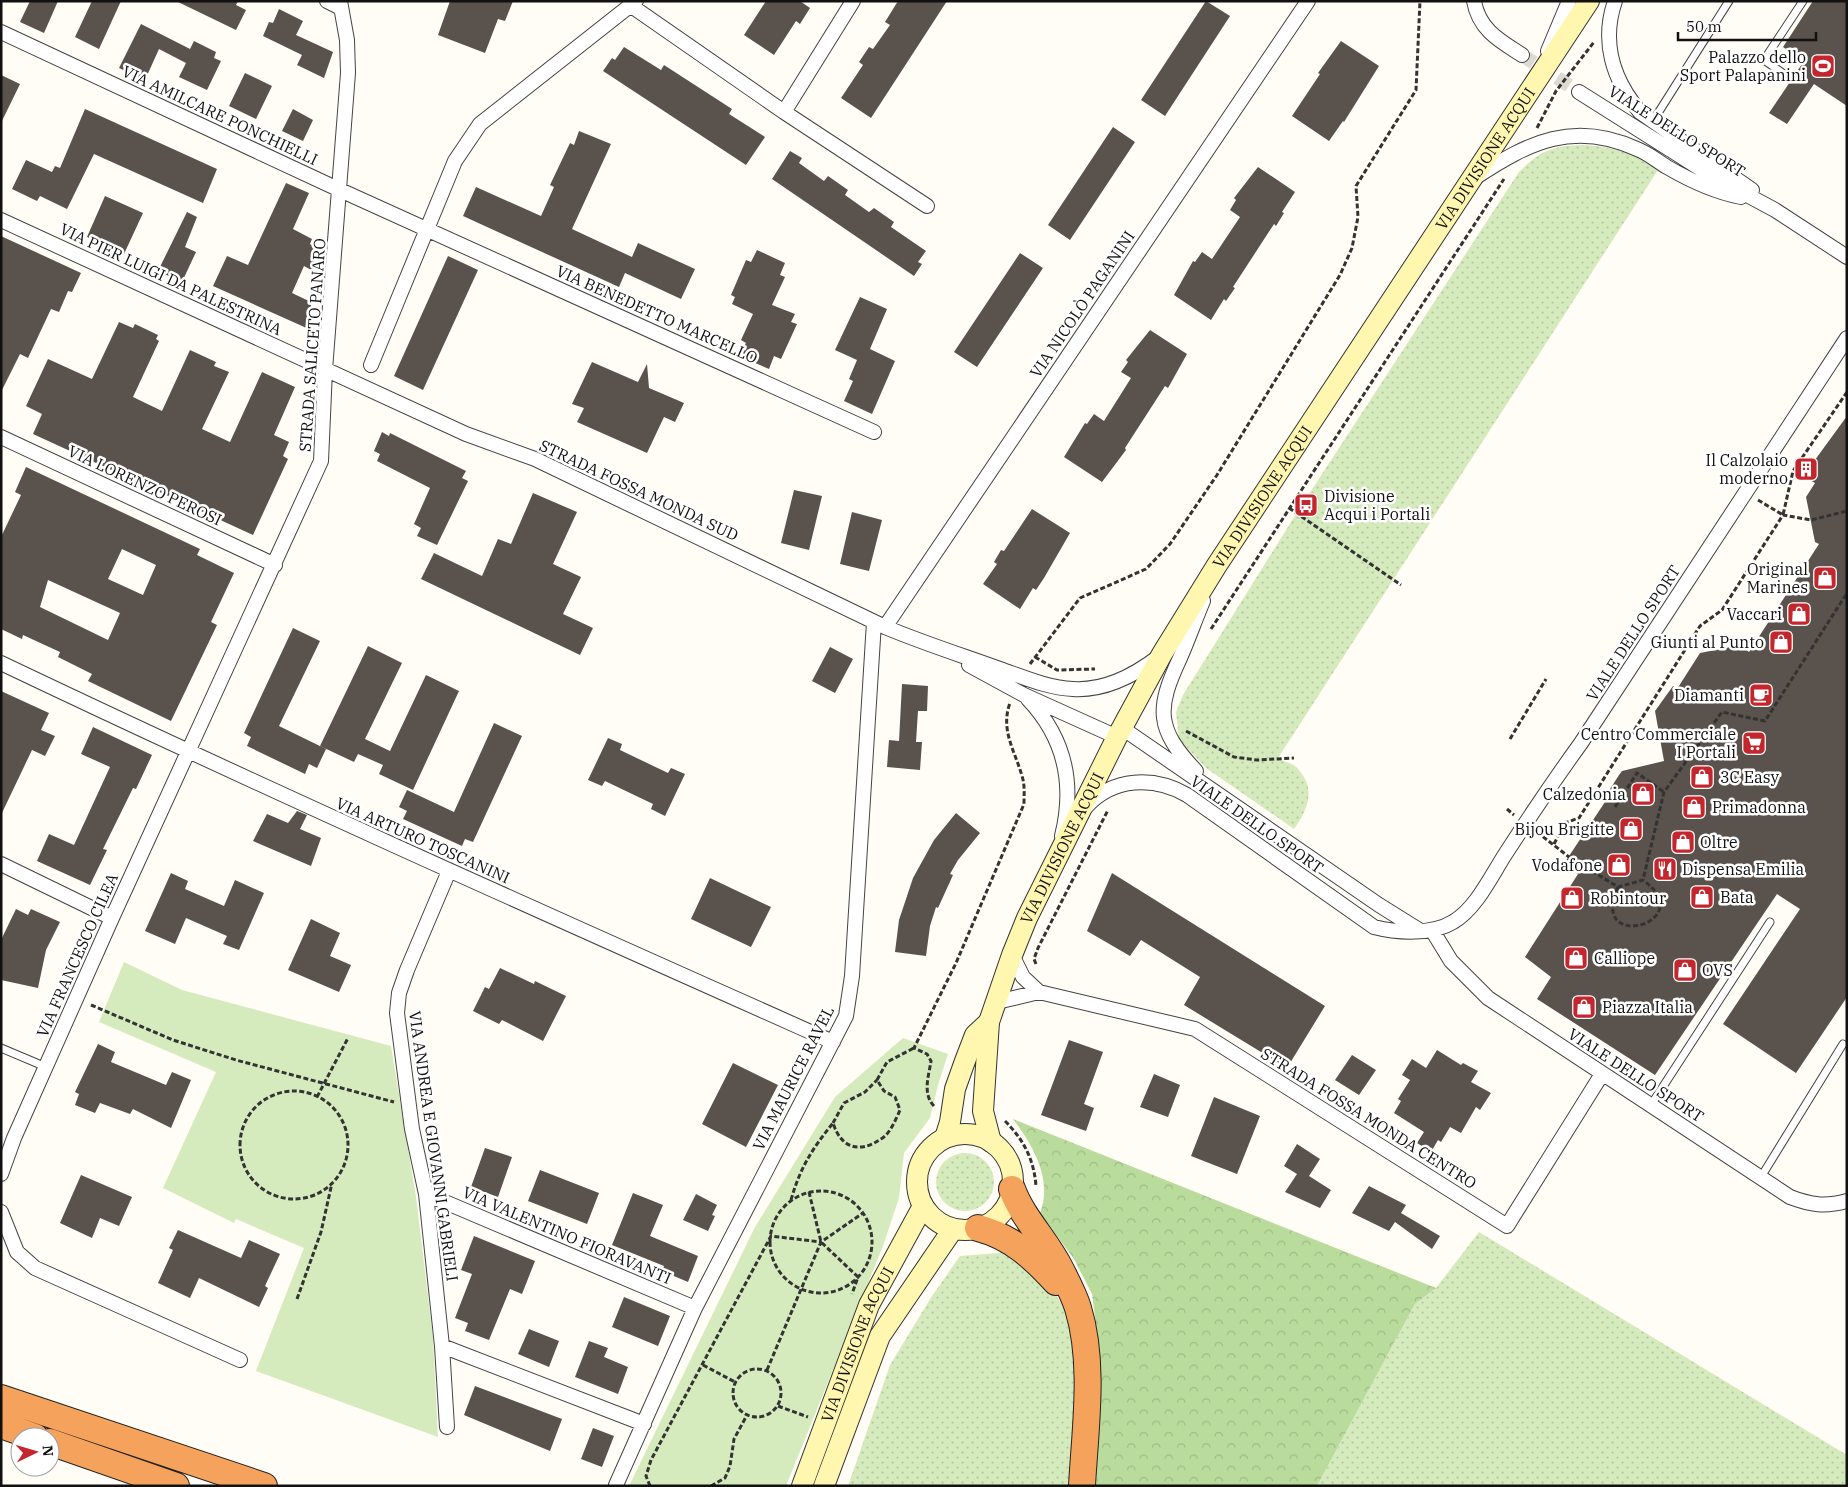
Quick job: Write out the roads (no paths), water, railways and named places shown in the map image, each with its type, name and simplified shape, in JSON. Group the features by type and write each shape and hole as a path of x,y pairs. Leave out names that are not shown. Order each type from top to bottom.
{"highway":[{"path":"1012,1189 1018,1205 1061,1268 1078,1307 1082,1327 1086,1385 1082,1486"},
{"path":"966,1229 1003,1237 1026,1251 1078,1307"},
{"path":"1,1398 264,1486"},
{"path":"60,1445 176,1486"}],"main road":[{"name":"VIA DIVISIONE ACQUI","path":"991,1142 983,1111 992,1013 1012,955 1057,858 1119,733 1162,654 1217,565 1589,1"},
{"name":"VIA DIVISIONE ACQUI","path":"944,1138 964,1061 975,1035 992,1013"},
{"path":"969,1134 991,1142 1003,1153 1009,1163 1012,1176 1012,1189 1002,1212 989,1224 966,1229 933,1218 923,1206 918,1193 919,1168 930,1149 944,1138 969,1134"},
{"name":"VIA DIVISIONE ACQUI","path":"802,1486 870,1306 923,1206"},
{"name":"VIA DIVISIONE ACQUI","path":"824,1486 880,1336 966,1229"}],"street":[{"path":"326,1 340,5"},
{"path":"784,112 853,1"},
{"name":"VIA NICOLÒ PAGANINI","path":"880,624 1308,1"},
{"path":"1474,1 1482,24 1488,31 1522,55"},
{"path":"1536,80 1569,1"},
{"path":"371,365 455,161 480,124 633,3 784,112 927,206"},
{"name":"STRADA SALICETO PANARO","path":"188,752 322,461 325,370 348,73 346,40 340,5"},
{"name":"VIALE DELLO SPORT","path":"1613,7 1609,35 1613,69 1628,98 1640,112 1742,182 1776,210"},
{"name":"VIA AMILCARE PONCHIELLI","path":"1,32 340,190 426,228"},
{"name":"VIALE DELLO SPORT","path":"1579,92 1712,176 1776,210 1847,257"},
{"name":"VIALE DELLO SPORT","path":"1469,182 1526,147 1568,136 1585,136 1617,142 1638,149 1698,185 1716,192 1757,200"},
{"name":"VIA PIER LUIGI DA PALESTRINA","path":"1,220 325,370"},
{"name":"VIA BENEDETTO MARCELLO","path":"426,228 874,432"},
{"name":"VIALE DELLO SPORT","path":"1076,819 1092,800 1106,790 1124,784 1155,782 1174,788 1374,927 1398,931 1426,930 1451,923 1470,908 1626,676 1847,338"},
{"name":"STRADA FOSSA MONDA SUD","path":"325,370 466,434 535,459 880,624 936,648 1020,692 1119,733"},
{"name":"VIA LORENZO PEROSI","path":"1,437 275,565"},
{"name":"VIALE DELLO SPORT","path":"1214,790 1178,752 1165,723 1162,702 1169,679 1188,639 1217,565"},
{"name":"VIA MAURICE RAVEL","path":"616,1485 695,1308 846,1016 851,994 880,624"},
{"name":"STRADA FOSSA MONDA SUD","path":"936,648 1022,677 1074,689 1101,687 1120,682 1162,654"},
{"name":"VIA ARTURO TOSCANINI","path":"1,663 188,752 449,871 833,1042"},
{"path":"1020,692 1052,730 1067,770 1068,804 1057,858"},
{"name":"VIALE DELLO SPORT","path":"1119,733 1214,790 1379,905 1426,930 1451,961 1488,998 1790,1197 1811,1205 1829,1206 1847,1201"},
{"name":"VIA FRANCESCO CILEA","path":"1,1174 14,1138 188,752"},
{"path":"1,864 112,918"},
{"name":"VIA ANDREA E GIOVANNI GABRIELI","path":"447,1427 442,1346 426,1194 408,1102 397,1021 399,993 449,871"},
{"path":"1012,955 1023,977 1039,992"},
{"name":"STRADA FOSSA MONDA CENTRO","path":"992,1013 1001,1001 1039,992 1195,1029 1507,1226 1602,1074"},
{"name":"VIA VALENTINO FIORAVANTI","path":"426,1194 695,1308"},
{"path":"1,1212 17,1252 35,1268 240,1360"},
{"path":"442,1346 644,1424"}],"lane":[{"path":"1654,121 1729,1"},
{"path":"1784,74 1764,60 1803,1"},
{"path":"1651,1105 1770,922"},
{"path":"1761,1177 1843,1044"},
{"path":"1,1048 46,1067"}],"tunnel":[{"path":"1522,55 1579,92"}],"place":[{"name":"Palazzo dello Sport Palapanini","path":"1823,66"},
{"name":"Il Calzolaio moderno","path":"1806,469"},
{"name":"Divisione Acqui i Portali","path":"1306,505"},
{"name":"Original Marines","path":"1825,578"},
{"name":"Vaccari","path":"1799,614"},
{"name":"Giunti al Punto","path":"1781,642"},
{"name":"Diamanti","path":"1761,695"},
{"name":"Centro Commerciale I Portali","path":"1754,743"},
{"name":"3C Easy","path":"1702,777"},
{"name":"Calzedonia","path":"1643,794"},
{"name":"Primadonna","path":"1694,807"},
{"name":"Bijou Brigitte","path":"1631,829"},
{"name":"Oltre","path":"1683,842"},
{"name":"Vodafone","path":"1619,865"},
{"name":"Dispensa Emilia","path":"1665,869"},
{"name":"Bata","path":"1702,897"},
{"name":"Robintour","path":"1572,898"},
{"name":"Calliope","path":"1576,958"},
{"name":"OVS","path":"1685,970"},
{"name":"Piazza Italia","path":"1584,1007"}]}
